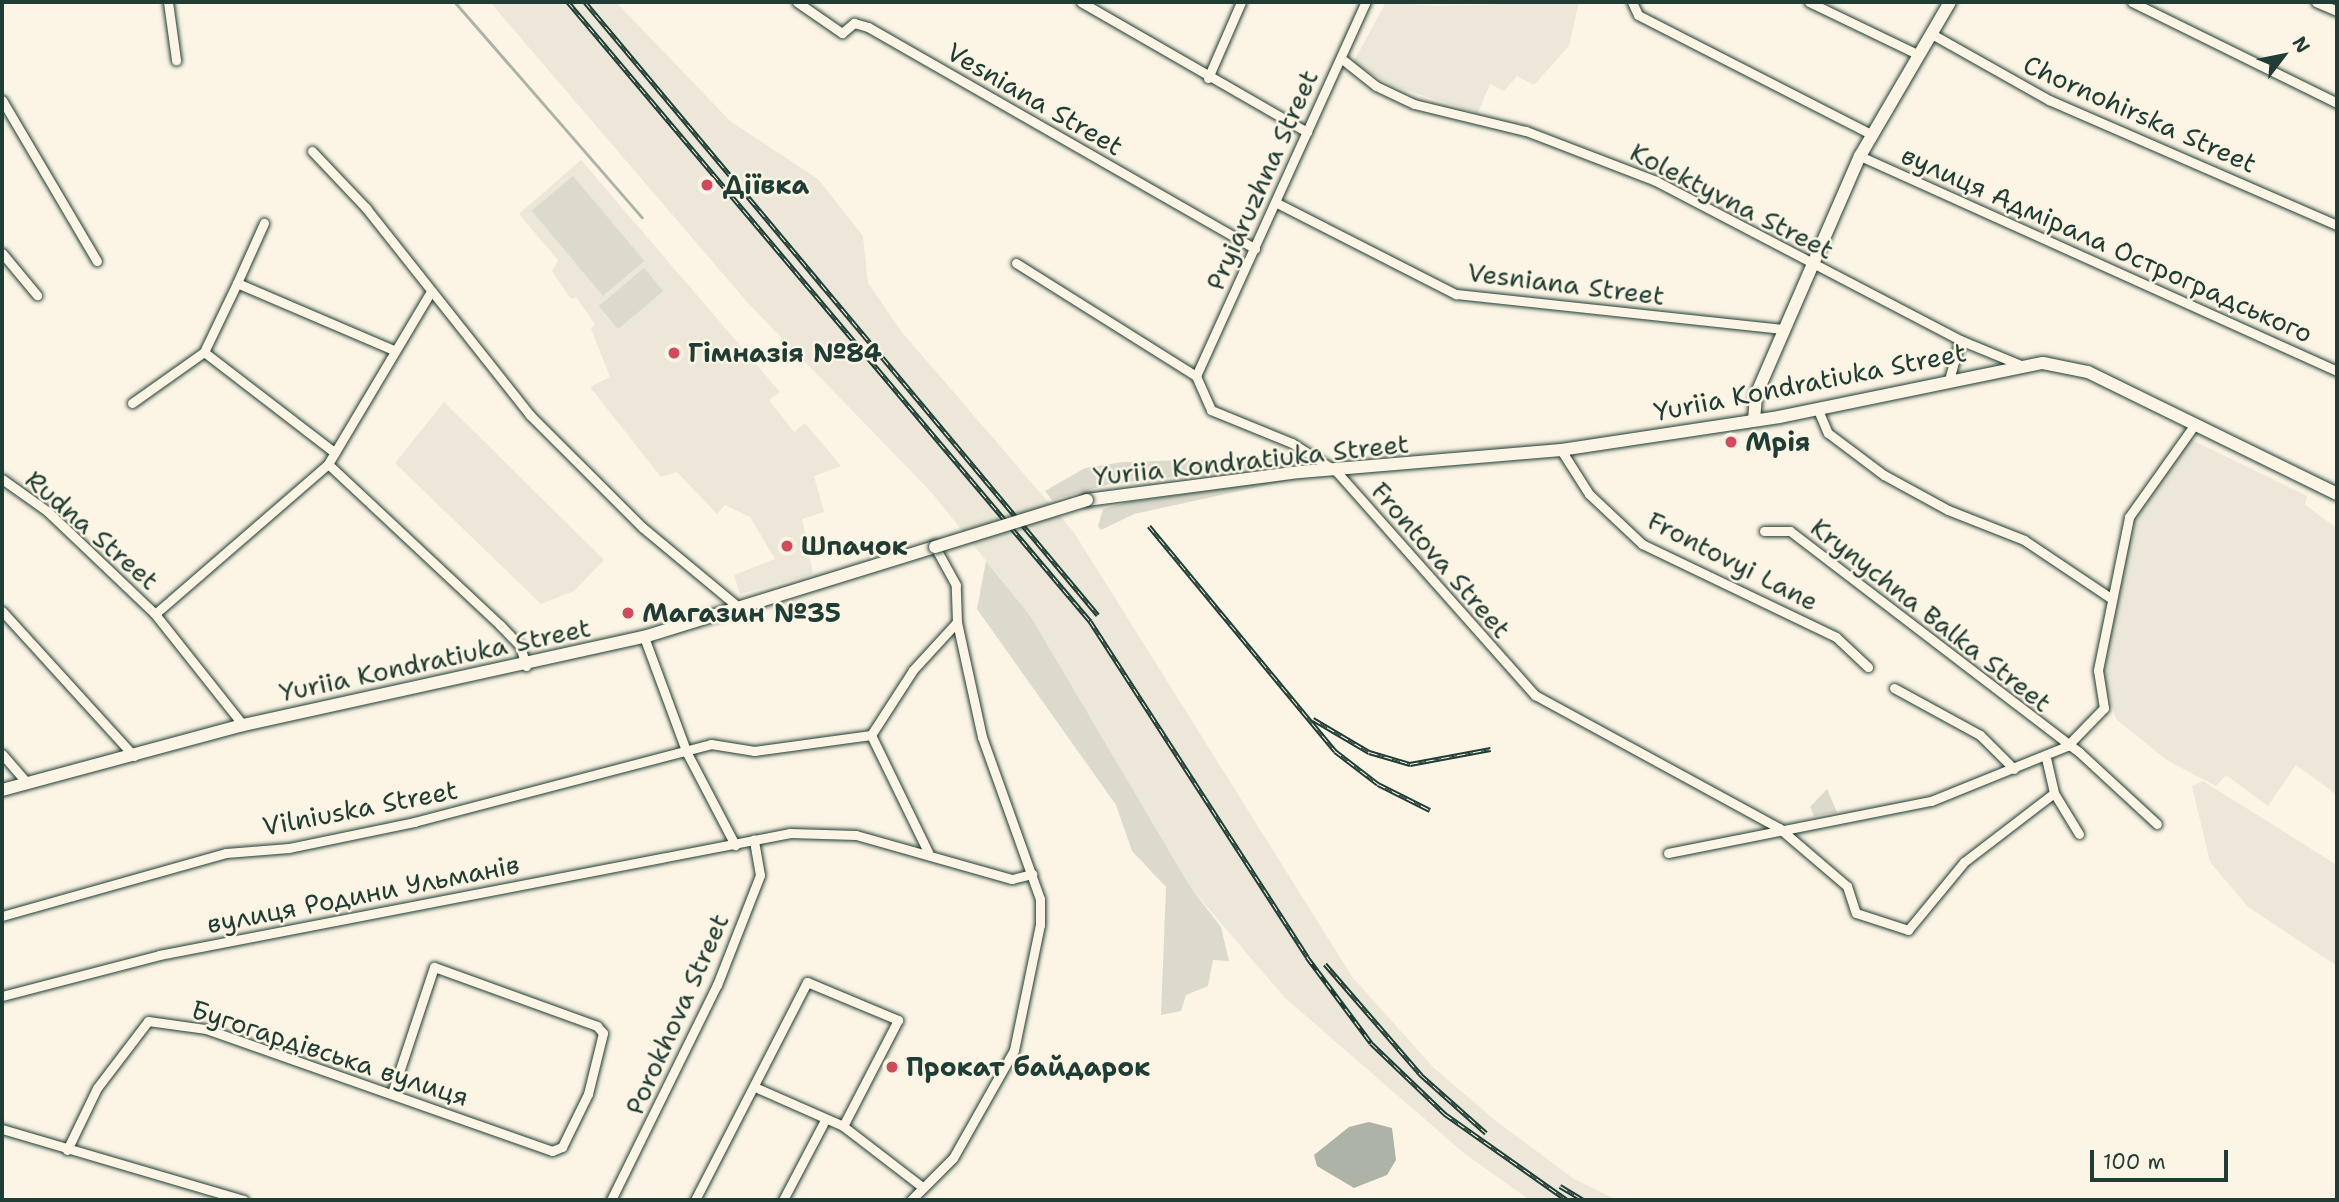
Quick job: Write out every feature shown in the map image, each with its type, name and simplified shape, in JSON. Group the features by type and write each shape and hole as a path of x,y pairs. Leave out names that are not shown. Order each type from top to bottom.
{"street":[{"path":"168,2 176,60"},
{"name":"Vesniana Street","path":"797,2 842,33 854,23 868,27 1255,249"},
{"path":"1080,2 1208,78 1307,132"},
{"path":"1208,78 1241,2"},
{"name":"Pryiaruzhna Street","path":"1196,376 1279,204 1307,132 1366,2"},
{"path":"1632,2 1639,15 1871,134"},
{"path":"1809,2 1917,54"},
{"path":"1754,420 1756,395 1860,156 1917,54 1950,2"},
{"path":"2132,2 2337,103"},
{"path":"2316,2 2337,11"},
{"name":"Chornohirska Street","path":"1930,33 2049,100 2337,225"},
{"name":"Kolektyvna Street","path":"1342,59 1376,86 1414,104 1526,131 1656,181 1960,340 2021,365"},
{"path":"2,100 97,261"},
{"path":"312,151 366,208 496,376 600,486 737,606"},
{"name":"вулиця Адмірала Остроградського","path":"1860,156 2337,371"},
{"name":"Vesniana Street","path":"1279,204 1456,294 1785,329"},
{"path":"132,403 204,352 264,223"},
{"path":"2,253 37,295"},
{"path":"1016,263 1196,376"},
{"path":"236,283 393,350"},
{"name":"Rudna Street","path":"155,614 328,464 393,350 430,293"},
{"path":"1949,380 1960,340"},
{"path":"204,352 335,453"},
{"name":"Yuriia Kondratiuka Street","path":"2,790 243,725 526,666 644,637 737,606 1087,500 1336,471 1561,450 1818,410 2021,365 2088,372 2193,427 2337,494"},
{"name":"Frontova Street","path":"1196,376 1211,410 1293,443 1336,471 1535,695 1779,828 1847,886 1856,913 1908,930 1964,862 2054,793"},
{"path":"1818,410 1828,433 1884,475 1948,510 2024,540 2112,599 2129,517 2193,427"},
{"name":"Frontovyi Lane","path":"1561,450 1589,494 1642,544 1836,637 1868,667"},
{"path":"328,464 500,625 520,646 526,666"},
{"name":"Rudna Street","path":"2,479 47,511 155,614 243,725"},
{"name":"Krynychna Balka Street","path":"1764,531 1790,531 2067,746 2157,824"},
{"path":"911,1200 921,1186 953,1158 1014,1050 1040,925 1032,874 982,737 957,622 956,585 936,547"},
{"name":"Krynychna Balka Street","path":"1779,828 1931,801 2046,758 2067,746 2104,708 2098,670 2112,599"},
{"path":"2,611 134,756"},
{"path":"928,852 871,735 913,670 957,622"},
{"path":"644,637 688,753 736,845"},
{"path":"1894,688 1980,736 2014,769"},
{"name":"Vilniuska Street","path":"2,916 226,853 289,848 414,822 688,753 711,744 754,751 871,735"},
{"path":"2,754 27,783"},
{"path":"2046,758 2054,793 2079,834"},
{"path":"1668,853 1779,828"},
{"name":"вулиця Родини Ульманів","path":"2,996 159,956 736,845 790,832 856,835 928,852 1012,879 1032,874"},
{"name":"Porokhova Street","path":"611,1200 722,974 760,875 754,839"},
{"name":"Бугогардівська вулиця","path":"67,1150 97,1088 148,1021 206,1029 552,1151 562,1147 588,1094 603,1033 597,1026 434,967 392,1093"},
{"path":"695,1200 757,1088 800,987 818,982 898,1020 843,1126"},
{"path":"757,1088 824,1122 843,1126 921,1186"},
{"path":"783,1200 824,1122"},
{"path":"2,1129 244,1200"}],"shaded area":[{"path":"490,2 616,2 730,121 818,179 863,236 868,283 901,331 1073,531 1353,978 1434,1068 1496,1121 1574,1179 1617,1200 1530,1200 1465,1154 1284,997 1191,888 1031,617 932,493 748,303"},
{"path":"1386,2 1433,6 1579,2 1569,46 1534,85 1517,76 1504,91 1490,84 1478,113 1393,86 1353,63"},
{"name":"Гімназія №84","path":"581,160 780,392 769,400 794,432 805,423 841,466 814,476 824,512 802,519 813,574 740,594 734,575 775,559 750,517 725,505 717,514 677,472 661,477 590,387 610,377 591,329 595,324 576,297 571,299 552,271 558,260 519,214"},
{"path":"573,176 644,261 603,296 532,211"},
{"path":"644,268 663,291 618,329 599,306"},
{"path":"444,402 604,560 574,591 541,604 395,463"},
{"path":"2190,439 2307,496 2305,505 2337,528 2337,795 2296,765 2268,806 2226,775 2216,786 2168,761 2116,719 2101,669 2133,522"},
{"path":"1291,457 1290,464 1110,484 1052,500 1045,491 1085,468 1123,462"},
{"path":"1300,478 1134,514 1101,530 1098,526 1103,509 1129,502"},
{"path":"986,561 1031,617 1191,888 1221,927 1229,961 1213,960 1208,986 1186,995 1181,1011 1161,1015 1166,887 1132,851 1116,805 977,609"},
{"path":"2203,781 2337,865 2337,966 2248,907 2210,862 2192,786"},
{"path":"1827,789 1837,812 1814,816 1810,807"},
{"path":"1369,1122 1392,1128 1396,1160 1387,1175 1354,1188 1317,1166 1314,1155 1349,1127"}],"waterway":[{"path":"455,2 642,217"}],"railway":[{"path":"568,2 1090,621 1307,957 1371,1043 1445,1114 1567,1200"},
{"path":"585,2 1098,615"},
{"path":"1149,526 1335,751 1378,784 1430,810"},
{"path":"1313,719 1369,752 1410,764 1491,749"},
{"path":"1325,964 1421,1075 1486,1133"},
{"path":"1560,1186 1583,1200"}],"place":[{"name":"Діївка","path":"707,185"},
{"name":"Гімназія №84","path":"674,353"},
{"name":"Мрія","path":"1731,442"},
{"name":"Шпачок","path":"787,546"},
{"name":"Магазин №35","path":"628,613"},
{"name":"Прокат байдарок","path":"892,1067"}]}
